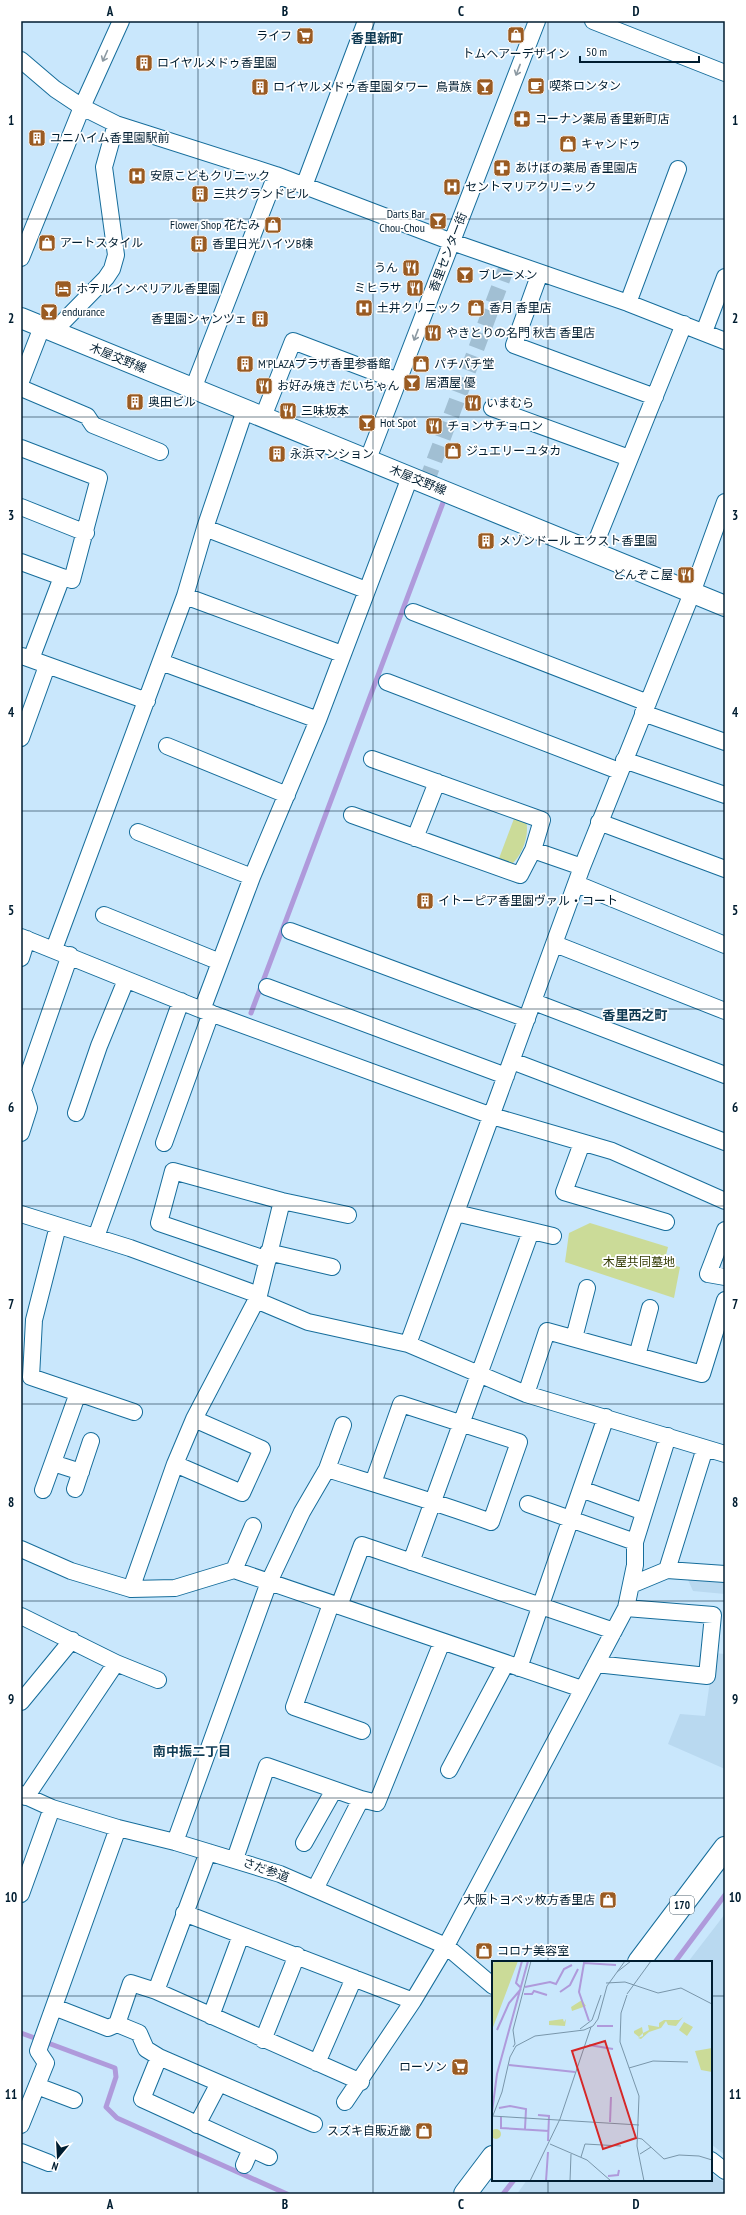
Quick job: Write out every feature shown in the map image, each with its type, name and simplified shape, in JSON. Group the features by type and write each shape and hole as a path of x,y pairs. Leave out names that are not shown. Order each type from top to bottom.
{"highway":[{"name":"170","path":"640,1961 725,1848"},
{"path":"465,2194 492,2158"}],"main road":[{"name":"木屋交野線","path":"21,318 725,606"}],"street":[{"path":"21,258 82,106 121,21"},
{"path":"304,186 366,21"},
{"name":"香里センター街","path":"368,459 537,21"},
{"path":"593,21 725,73"},
{"path":"21,60 55,89 82,106 116,124 276,176 452,242 628,303 725,341"},
{"path":"21,382 48,329 106,278 112,269 116,255 104,167 116,124"},
{"path":"628,303 678,169"},
{"path":"193,389 276,176"},
{"path":"540,272 514,345 654,396"},
{"path":"704,332 725,277"},
{"path":"592,552 684,324"},
{"path":"54,949 185,596 205,528 254,413 293,341 398,381"},
{"path":"21,388 87,416 93,425 160,452"},
{"path":"492,408 629,458"},
{"path":"21,448 99,478 86,534 72,580 21,562"},
{"path":"164,1143 220,962 252,877 318,720 410,477"},
{"path":"408,1344 582,867 621,766 692,593 725,502"},
{"path":"21,507 86,534"},
{"path":"205,528 366,590"},
{"path":"62,577 26,657 147,701"},
{"path":"185,596 342,654"},
{"path":"413,612 725,742"},
{"path":"161,662 318,720"},
{"path":"21,738 48,666"},
{"path":"387,682 621,766 725,795"},
{"path":"167,746 287,795"},
{"path":"352,815 520,875 533,850 542,820 372,759"},
{"path":"416,838 437,782"},
{"path":"599,822 725,869"},
{"path":"138,832 252,877"},
{"path":"533,850 582,867"},
{"path":"577,884 725,945"},
{"path":"104,914 220,962"},
{"path":"290,931 527,1019"},
{"path":"21,958 24,938 206,1011 492,1116 612,1151 725,1201"},
{"path":"555,944 725,1011"},
{"path":"21,1133 29,1108 23,1090 70,956"},
{"path":"76,1113 99,1046 126,980"},
{"path":"267,986 506,1076"},
{"path":"96,1237 181,1001"},
{"path":"534,1002 725,1076"},
{"path":"512,1061 725,1142"},
{"path":"582,1143 564,1192 666,1222"},
{"path":"332,1267 268,1256 159,1223 173,1171 282,1201 348,1215"},
{"path":"131,1589 175,1464 194,1419 257,1297 282,1201"},
{"path":"456,1212 553,1236"},
{"path":"21,1214 96,1237 257,1297 308,1322 408,1344 526,1394 725,1454"},
{"path":"58,1226 34,1320 32,1377 134,1412"},
{"path":"725,1230 708,1274 725,1277"},
{"path":"411,1562 531,1231"},
{"path":"574,1338 586,1288"},
{"path":"526,1394 547,1331 702,1374 725,1300"},
{"path":"638,1356 650,1308"},
{"path":"43,1490 78,1393"},
{"path":"327,1469 373,1483 434,1501 491,1522 519,1442 401,1404 373,1483"},
{"path":"449,1770 512,1665 542,1606 606,1417"},
{"path":"175,1464 242,1493 262,1449 194,1419"},
{"path":"175,1842 269,1582 302,1512 327,1469 343,1426"},
{"path":"345,2102 361,2082 446,1946 626,1608 635,1565 635,1542 668,1436"},
{"path":"75,1489 91,1440"},
{"path":"667,1570 705,1448"},
{"path":"53,1463 81,1472"},
{"path":"582,1489 644,1512"},
{"path":"528,1504 635,1542"},
{"path":"234,1570 253,1526"},
{"path":"362,1731 294,1707 335,1605 362,1545 614,1631"},
{"path":"21,1549 71,1571 131,1589 175,1588 234,1570 582,1689"},
{"path":"631,1585 667,1570 725,1574"},
{"path":"596,1664 707,1676 713,1615 626,1608"},
{"path":"21,1616 116,1662 158,1680"},
{"path":"21,1702 72,1640"},
{"path":"235,1859 267,1766 334,1790 377,1803 442,1642"},
{"path":"24,1795 116,1662"},
{"path":"304,1843 334,1790"},
{"name":"さだ参道","path":"24,1795 52,1808 118,1828 235,1859 280,1874 446,1946 492,1985"},
{"path":"315,1889 361,1799"},
{"path":"21,1894 52,1808"},
{"path":"21,2125 46,2063 38,2051 118,1828"},
{"path":"156,1991 208,1852"},
{"path":"184,1914 297,1955 413,2001"},
{"path":"211,2016 241,1935"},
{"path":"263,2040 297,1955"},
{"path":"317,2063 354,1978"},
{"path":"117,2024 131,1983 156,1991 263,2040 361,2082"},
{"path":"54,2007 108,2028 117,2024 139,2033 146,2049 159,2057 314,2124"},
{"path":"159,2057 142,2099 269,2157"},
{"path":"197,2125 219,2083"},
{"path":"37,2086 74,2100"},
{"path":"244,2165 251,2149"},
{"path":"21,2152 50,2163"},
{"path":"712,2161 725,2171"}],"shaded area":[{"path":"685,1573 725,1575 725,1594 693,1591"},
{"path":"714,1653 725,1654 725,1769 668,1744 680,1714 705,1716"},
{"path":"725,1914 725,2155 712,2145 712,1961 689,1961"},
{"path":"712,2174 725,2183 725,2194 517,2194 526,2181 712,2181"}],"green space":[{"path":"515,816 526,821 527,833 522,851 511,865 498,861"},
{"name":"木屋共同墓地","path":"590,1223 668,1247 664,1263 680,1267 674,1298 565,1262 569,1233"}],"waterway":[{"path":"251,1013 444,500"},
{"path":"676,1961 725,1895"},
{"path":"21,2033 115,2068 116,2077 106,2107 117,2118 287,2194"},
{"path":"503,2194 513,2181"}],"tunnel":[{"path":"426,483 509,261"}],"place":[{"name":"トムヘアーデザイン","path":"516,35"},
{"name":"ライフ","path":"305,36"},
{"name":"ロイヤルメドゥ香里園","path":"144,63"},
{"name":"喫茶ロンタン","path":"536,86"},
{"name":"ロイヤルメドゥ香里園タワー","path":"260,87"},
{"name":"鳥貴族","path":"485,87"},
{"name":"コーナン薬局 香里新町店","path":"522,119"},
{"name":"ユニハイム香里園駅前","path":"37,138"},
{"name":"キャンドゥ","path":"568,144"},
{"name":"あけぼの薬局 香里園店","path":"502,168"},
{"name":"安原こどもクリニック","path":"137,176"},
{"name":"セントマリアクリニック","path":"452,187"},
{"name":"三共グランドビル","path":"200,194"},
{"name":"Darts Bar Chou-Chou","path":"438,221"},
{"name":"Flower Shop 花たみ","path":"273,225"},
{"name":"アートスタイル","path":"47,243"},
{"name":"香里日光ハイツB棟","path":"199,244"},
{"name":"うん","path":"411,268"},
{"name":"ブレーメン","path":"465,275"},
{"name":"ミヒラサ","path":"415,288"},
{"name":"ホテルインペリアル香里園","path":"63,289"},
{"name":"土井クリニック","path":"364,308"},
{"name":"香月 香里店","path":"476,308"},
{"name":"endurance","path":"49,312"},
{"name":"香里園シャンツェ","path":"260,319"},
{"name":"やきとりの名門 秋吉 香里店","path":"433,333"},
{"name":"M'PLAZAプラザ香里参番館","path":"245,364"},
{"name":"パチパチ堂","path":"421,364"},
{"name":"居酒屋 優","path":"412,383"},
{"name":"お好み焼き だいちゃん","path":"264,386"},
{"name":"奥田ビル","path":"135,402"},
{"name":"いまむら","path":"473,403"},
{"name":"三味坂本","path":"288,411"},
{"name":"Hot Spot","path":"367,423"},
{"name":"チョンサチョロン","path":"434,426"},
{"name":"ジュエリーユタカ","path":"453,451"},
{"name":"永浜マンション","path":"277,454"},
{"name":"メゾンドール エクスト香里園","path":"486,541"},
{"name":"どんぞこ屋","path":"686,575"},
{"name":"イトーピア香里園ヴァル・コート","path":"425,901"},
{"name":"大阪トヨペッ枚方香里店","path":"608,1900"},
{"name":"コロナ美容室","path":"484,1951"},
{"name":"ローソン","path":"460,2067"},
{"name":"スズキ自販近畿","path":"424,2131"}],"district":[{"name":"香里新町","path":"377,38"},
{"name":"香里西之町","path":"635,1015"},
{"name":"南中振二丁目","path":"192,1751"}]}
